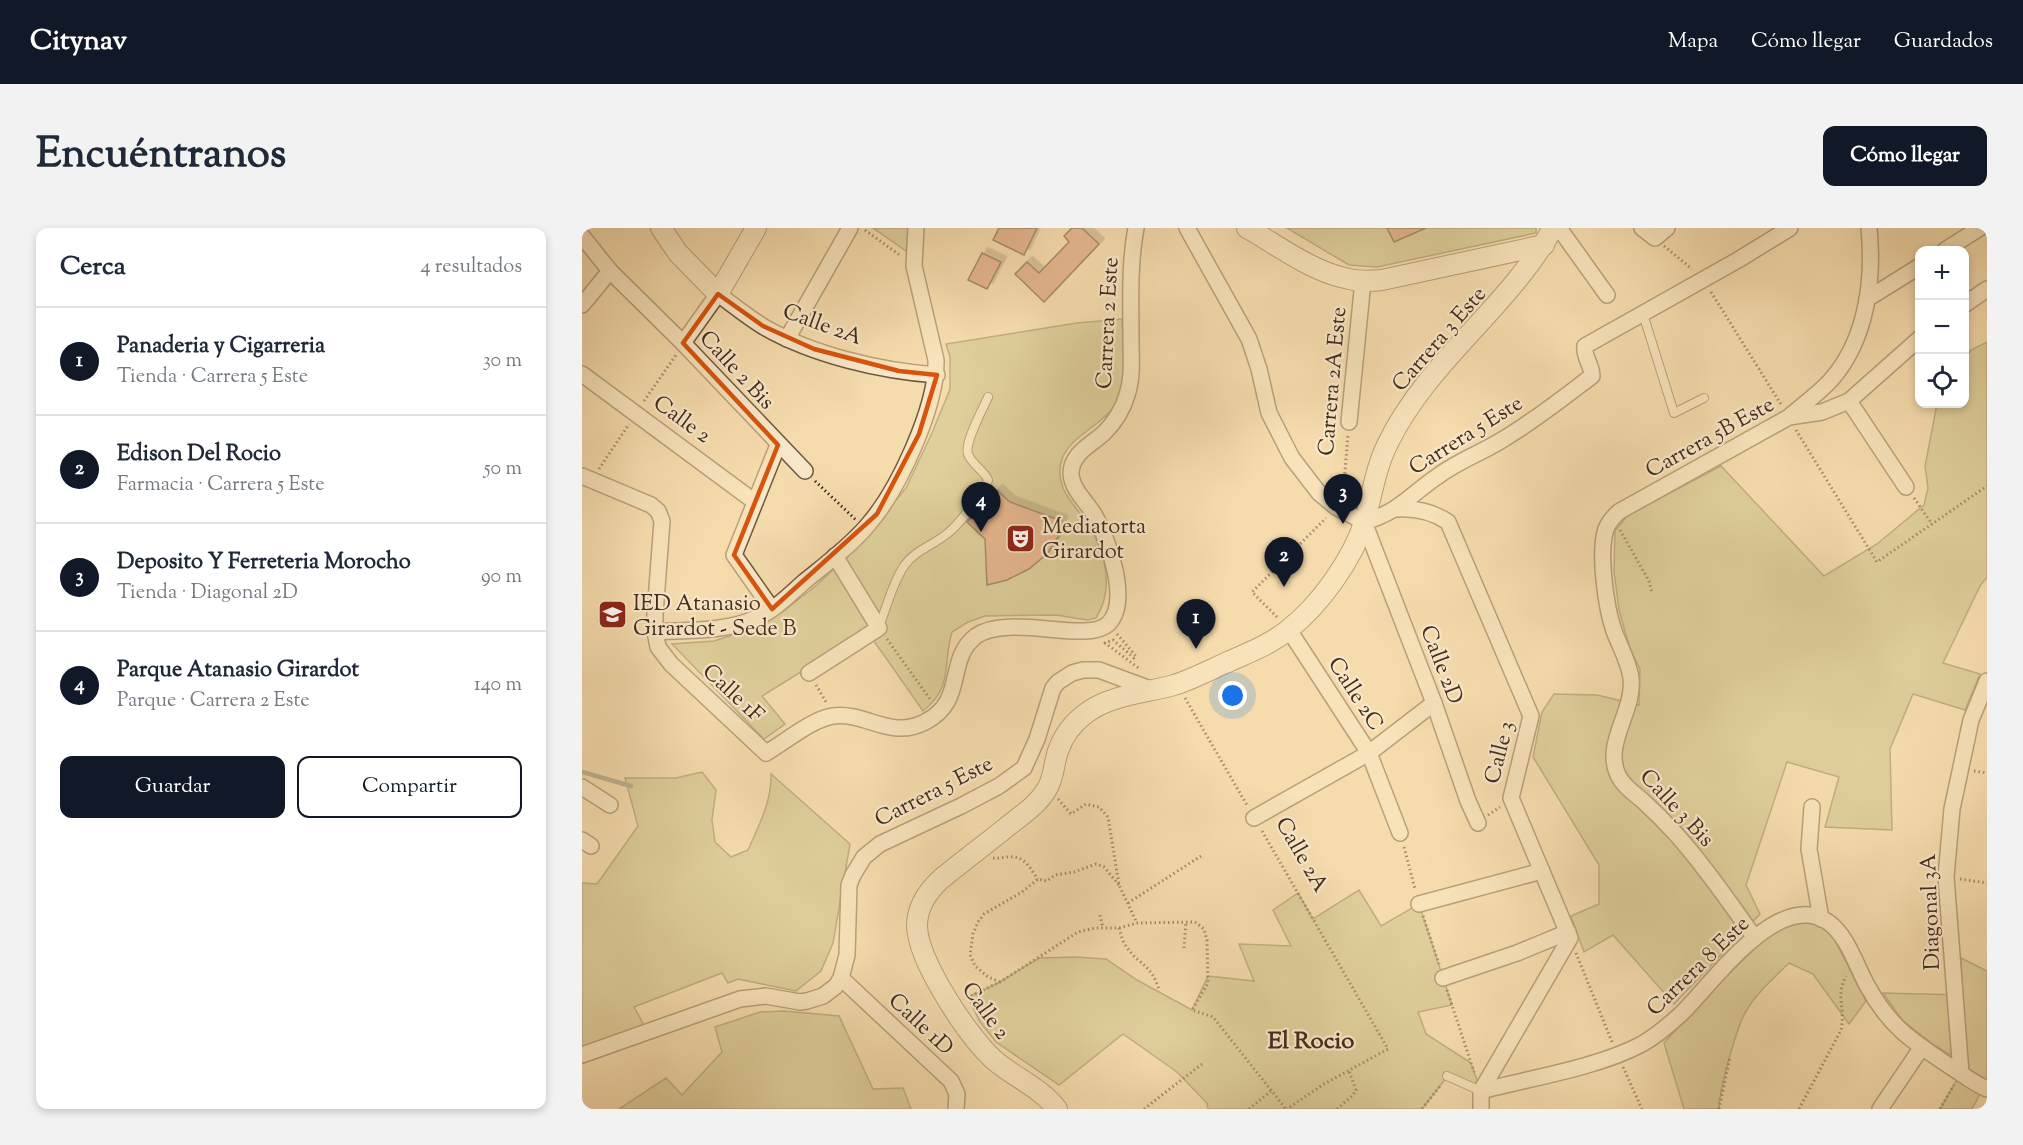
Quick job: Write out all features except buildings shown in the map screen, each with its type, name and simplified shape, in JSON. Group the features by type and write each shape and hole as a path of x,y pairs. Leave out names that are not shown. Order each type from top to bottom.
{"street":[{"name":"Calle 2A","path":"661,228 678,252 718,294 763,326 814,349 880,367 937,375"},
{"path":"683,343 718,294 756,228"},
{"path":"788,339 850,228"},
{"path":"585,483 651,505 658,511 662,522 655,632 737,624 752,620 772,609 865,528 889,494 926,415 937,375 936,360 914,266 916,228"},
{"name":"Carrera 2 Este","path":"1108,624 1113,615 1118,594 1114,566 1110,549 1096,517 1073,484 1072,468 1081,450 1112,424 1128,394 1131,372 1132,262 1136,228"},
{"path":"980,848 1025,812 1048,788 1058,752 1077,721 1096,706 1107,701 1177,684 1256,649 1289,630 1318,599 1340,570 1364,522 1336,507 1304,477 1275,427 1264,399 1259,369 1250,339 1187,228"},
{"path":"1247,228 1320,270 1363,281 1382,280 1548,236"},
{"path":"1559,228 1607,295"},
{"path":"1642,228 1654,238 1667,228"},
{"name":"Carrera 5 Este","path":"1364,522 1397,509 1437,476 1504,439 1543,414 1592,376 1584,350 1586,346 1790,228"},
{"path":"1788,417 1822,389 1841,367 1856,342 1867,299 1869,228"},
{"path":"1951,246 1980,228"},
{"name":"Calle 2 Bis","path":"582,236 610,271 806,471"},
{"name":"Carrera 3 Este","path":"1364,522 1387,444 1407,410 1434,375 1500,302 1548,236"},
{"path":"1867,299 1915,269"},
{"path":"582,305 610,271"},
{"name":"Carrera 2A Este","path":"1349,422 1363,281"},
{"path":"1969,302 1987,289"},
{"name":"Carrera 5B Este","path":"1610,520 1625,507 1788,417 1822,412 1849,401 1915,342"},
{"name":"Calle 2","path":"582,374 755,502"},
{"path":"1849,401 1906,487"},
{"path":"772,609 734,555 778,445"},
{"name":"Calle 3","path":"1397,509 1427,512 1448,522 1531,716 1511,798 1569,935"},
{"name":"Calle 3 Bis","path":"1610,520 1604,539 1605,590 1614,629 1629,668 1632,688 1629,707 1614,753 1617,774 1625,786 1655,813 1690,850 1755,938"},
{"name":"Calle 2D","path":"1364,522 1478,823"},
{"path":"809,673 879,628 835,556"},
{"path":"834,716 852,717 884,727 902,729 920,725 939,712 952,693 963,650 980,634 1002,627 1092,630 1108,624"},
{"name":"Calle 2C","path":"1289,630 1369,753 1400,833"},
{"name":"Calle 1F","path":"655,632 658,647 671,664 766,753 817,721 834,716"},
{"name":"Carrera 5 Este","path":"841,978 847,955 849,885 858,866 871,850 999,786 1024,768 1037,739 1053,688 1066,676 1083,670 1099,670 1153,690"},
{"name":"Diagonal 3A","path":"1960,1073 1946,877 1952,809 1971,720 1987,681"},
{"path":"1254,818 1369,753 1434,703"},
{"path":"582,787 609,805"},
{"path":"1812,807 1809,849 1821,919 1840,934 1876,1001 1906,1037 1987,1089"},
{"name":"Calle 2","path":"980,848 933,886 922,903 917,925 922,952 964,1026 988,1054 1050,1100 1057,1109"},
{"path":"1419,904 1542,871"},
{"name":"Carrera 8 Este","path":"1481,1091 1618,1055 1644,1042 1671,1023 1755,938 1789,917 1805,915 1821,919"},
{"path":"1443,978 1569,935"},
{"path":"1481,1109 1481,1091 1569,935"},
{"path":"582,1055 740,999 766,996 800,1002 815,999 830,992 841,978"},
{"name":"Calle 1D","path":"841,978 951,1081 957,1094 956,1109"},
{"path":"1880,1109 1922,1047"}],"lane":[{"path":"1643,314 1674,412 1704,398"},
{"path":"879,628 904,565 914,555 955,527 986,486 988,480 986,474 968,454 968,445 988,396"},
{"path":"1447,1077 1481,1091"}],"path":[{"path":"863,228 914,266"},
{"path":"1654,238 1704,279"},
{"name":"Carrera 2A Este","path":"1289,630 1252,592 1342,499 1345,490 1349,422"},
{"path":"806,471 865,528"},
{"path":"1877,562 1987,486"},
{"path":"1906,487 1932,524"},
{"path":"1610,520 1621,530 1629,543 1649,581 1652,593"},
{"path":"1108,624 1136,656 1134,658 1113,640 1105,643 1143,671"},
{"path":"879,628 939,712"},
{"path":"809,673 834,716"},
{"name":"Calle 2A","path":"1177,684 1388,1049 1349,1071"},
{"path":"1478,823 1511,798"},
{"path":"1071,814 1086,804 1099,807 1108,817 1119,885"},
{"path":"980,848 989,858 1019,858 1029,865 1038,879 1047,881 1056,874 1074,872 1096,864 1104,867 1119,885 1137,923"},
{"path":"1128,903 1201,856"},
{"path":"1946,877 1987,883"},
{"path":"1000,982 988,978 975,966 970,956 973,934 984,914 1022,892 1038,879"},
{"path":"1101,915 1103,928"},
{"path":"1184,948 1186,921"},
{"path":"952,1006 1000,982 1078,932 1119,928 1137,923 1195,922 1204,929 1207,940 1208,983 1192,1010 1214,1017 1287,1109 1324,1084 1349,1071 1356,1090 1337,1109"},
{"path":"1119,928 1124,944 1149,968 1156,979 1159,990"},
{"path":"1569,935 1642,1109"},
{"path":"1800,1109 1841,1030 1843,1020 1841,985 1855,962"},
{"path":"1719,1109 1730,1057"},
{"path":"1144,1109 1202,1064"},
{"path":"1940,1109 1960,1073"},
{"path":"1422,1109 1447,1077"},
{"path":"1249,1109 1272,1091"}],"highlighted area":[{"path":"718,294 763,326 814,349 899,371 937,375 919,434 877,514 772,609 734,555 778,445 683,343"}],"shaded area":[{"path":"873,228 909,228 906,251"},
{"path":"1287,228 1536,228 1536,233 1377,267 1349,265"},
{"path":"1122,319 1124,365 1118,399 1105,417 1071,445 1064,453 1061,463 1060,475 1064,489 1093,534 1103,557 1105,594 1096,618 1087,620 1056,615 985,616 968,622 952,632 943,684 933,702 923,711 867,631 762,696 785,724 764,739 672,644 714,641 752,629 785,610 817,585 859,544 906,488 932,433 950,389 950,357 946,344 1077,323"},
{"path":"1987,342 1987,577 1980,586 1943,663 1980,674 1965,710 1913,694 1890,749 1892,830 1825,827 1839,777 1787,762 1746,885 1760,914 1674,1004 1613,935 1584,952 1571,916 1599,904 1599,865 1533,757 1542,712 1554,694 1597,695 1639,705 1640,669 1630,649 1619,610 1614,571 1615,531 1628,515 1721,466 1824,576 1877,544 1924,505 1928,488 1925,466 1936,408 1969,408 1969,353"},
{"path":"702,772 716,790 712,820 715,842 731,857 748,850 767,803 771,774 850,844 833,943 821,971 796,991 738,979 728,983 722,973 634,1007 644,1025 582,1049 582,883 597,884 638,826 625,778 676,778"},
{"path":"1359,890 1381,926 1419,904 1452,1005 1418,1012 1426,1034 1471,1063 1481,1091 1447,1077 1422,1109 1208,1109 1207,1103 1177,1072 1123,1034 1059,1085 996,1042 980,1022 968,997 1000,982 1039,958 1076,957 1106,959 1137,980 1192,1010 1208,976 1254,981 1239,944 1291,946 1273,910 1298,893 1313,919"},
{"path":"1814,922 1830,931 1866,1001 1849,1024 1813,974 1789,963 1759,993 1745,1013 1729,1060 1719,1109 1684,1109 1664,1043 1767,936 1781,925"},
{"path":"1961,958 1987,971 1987,1081 1972,1109 1940,1109 1966,1064 1934,1045 1903,1021 1883,993 1962,995"},
{"path":"784,1011 839,1016 873,1089 903,1088 911,1109 619,1109 666,1078 682,1095 722,1052 715,1027 760,1012"}],"waterway":[{"path":"582,772 631,786"}],"place":[{"name":"Deposito Y Ferreteria Morocho","path":"1343,524"},
{"name":"Parque Atanasio Girardot","path":"981,532"},
{"name":"Mediatorta Girardot","path":"1021,538"},
{"name":"Edison Del Rocio","path":"1284,587"},
{"name":"IED Atanasio Girardot - Sede B","path":"612,615"},
{"name":"Panaderia y Cigarreria","path":"1196,649"}],"district":[{"name":"El Rocio","path":"1311,1040"}]}
